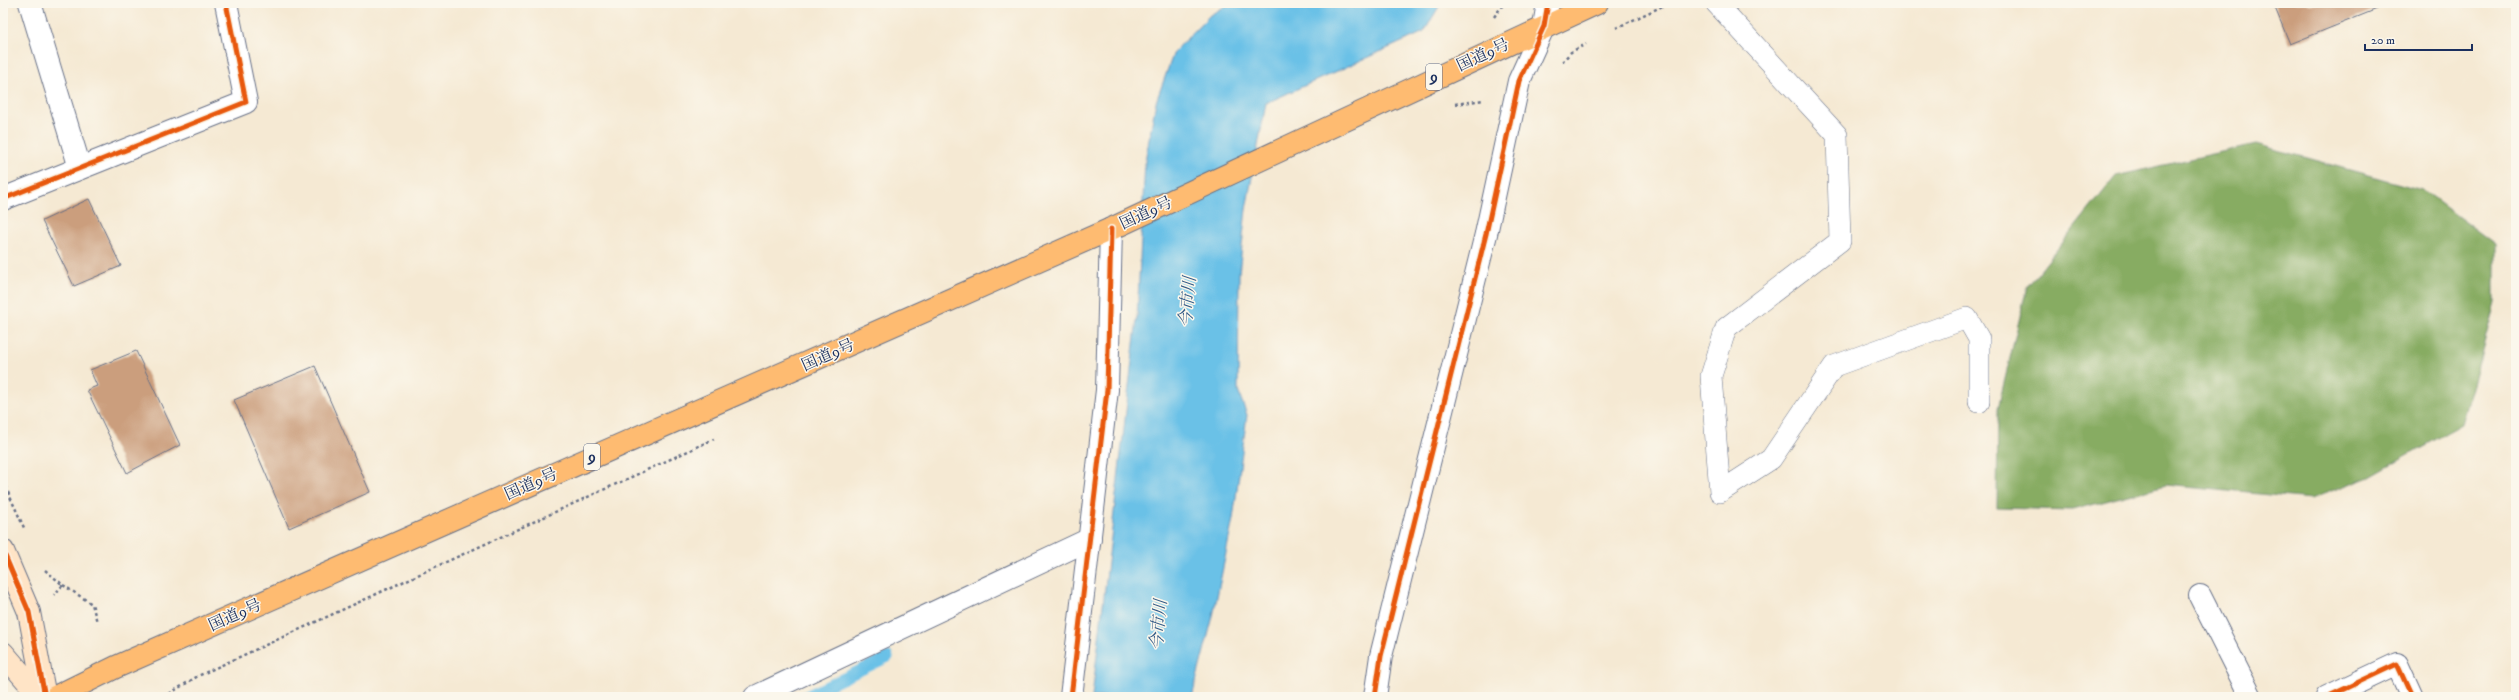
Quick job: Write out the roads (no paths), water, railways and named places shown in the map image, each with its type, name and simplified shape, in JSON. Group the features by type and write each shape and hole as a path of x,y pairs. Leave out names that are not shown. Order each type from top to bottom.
{"highway":[{"name":"国道9号","path":"55,697 116,667 1121,224 1544,26 1597,3"}],"street":[{"path":"30,3 80,168"},
{"path":"3,199 246,102 226,3"},
{"path":"1375,697 1381,656 1486,234 1519,81 1544,26 1548,3"},
{"path":"1071,697 1107,390 1121,224"},
{"path":"754,697 1090,539"},
{"path":"3,551 29,612 45,697"},
{"path":"2200,596 2251,697"},
{"path":"3,653 41,697"},
{"path":"2327,697 2397,664 2412,697"}],"lane":[{"path":"1716,3 1837,135 1840,180 1840,241 1726,328 1711,376 1720,492 1771,459 1834,366 1967,318 1979,340 1979,402"}],"water":[{"name":"今市川","path":"1231,3 1441,3 1424,32 1266,103 1246,209 1239,273 1238,391 1247,415 1233,519 1213,616 1192,697 1092,697 1137,319 1145,161 1156,102 1174,52 1210,15"}],"waterway":[{"path":"804,697 888,657"}]}
